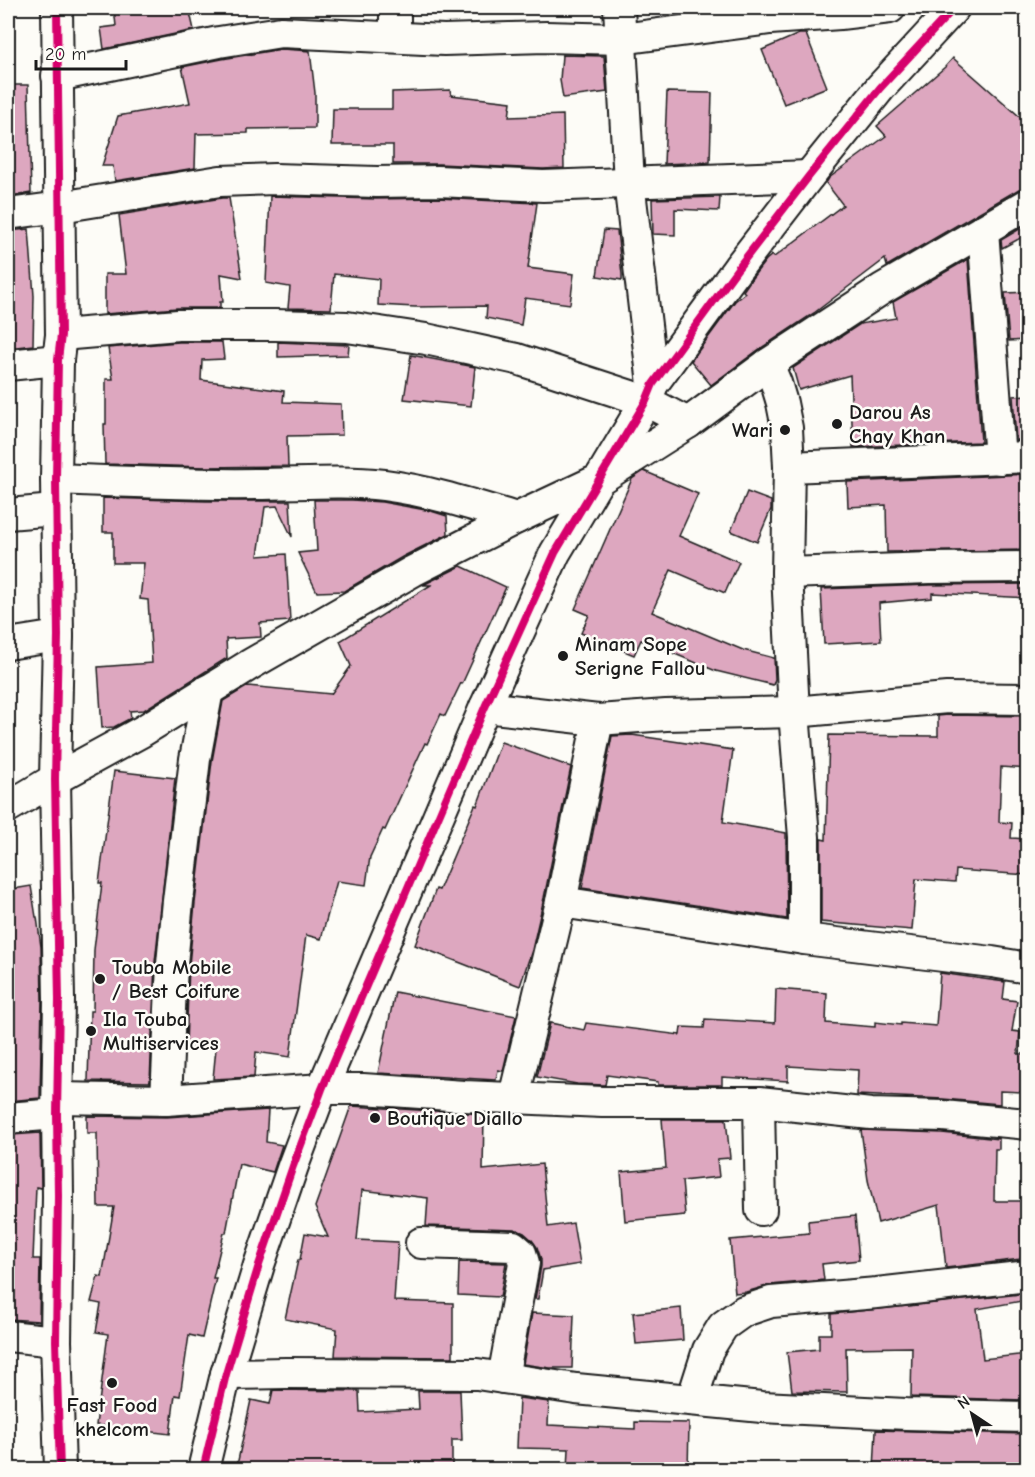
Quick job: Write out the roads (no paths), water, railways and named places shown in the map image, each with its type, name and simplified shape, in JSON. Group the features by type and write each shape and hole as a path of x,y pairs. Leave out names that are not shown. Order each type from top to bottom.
{"street":[{"path":"57,8 60,348 56,479 58,636 55,779 58,1000 56,1341 60,1470"},
{"path":"395,8 395,37"},
{"path":"619,8 629,182 649,392"},
{"path":"57,76 219,42 281,32 444,40 546,37 621,39 770,19 890,8"},
{"path":"203,1470 226,1374 259,1265 322,1089 485,707 555,553 649,392 738,268 880,88 954,8"},
{"path":"8,214 220,181 274,178 377,182 438,181 543,186 809,176"},
{"path":"8,807 141,732 251,664 412,571 600,479 688,423 768,364 882,289 1028,204"},
{"path":"789,467 1014,458 983,230"},
{"path":"8,365 60,348 178,325 347,327 464,346 649,392 688,423"},
{"path":"768,364 782,403 787,428 789,467 787,573 794,712 804,837 804,939"},
{"path":"56,479 153,483 381,485 423,491 517,518"},
{"path":"8,514 56,510"},
{"path":"787,573 1028,567"},
{"path":"8,644 58,636"},
{"path":"166,1100 172,964 178,901 195,759 208,690"},
{"path":"485,707 598,720 666,715 794,712 947,698 1028,699"},
{"path":"514,1097 561,902 598,720"},
{"path":"561,902 804,939 1028,968"},
{"path":"8,1118 57,1106 322,1089 363,1089 602,1102 759,1102 871,1114 943,1116 1028,1124"},
{"path":"759,1102 761,1210"},
{"path":"421,1243 513,1246 521,1252 524,1263 503,1378"},
{"path":"692,1400 708,1350 723,1326 744,1311 771,1302 1028,1276"},
{"path":"8,1336 56,1341"},
{"path":"226,1374 477,1374 576,1389 812,1411 1028,1417"}],"place":[{"name":"Darou As Chay Khan","path":"837,424"},
{"name":"Wari","path":"785,430"},
{"name":"Minam Sope Serigne Fallou","path":"563,656"},
{"name":"Touba Mobile / Best Coifure","path":"100,979"},
{"name":"Ila Touba Multiservices","path":"91,1031"},
{"name":"Boutique Diallo","path":"375,1118"},
{"name":"Fast Food khelcom","path":"112,1383"}]}
